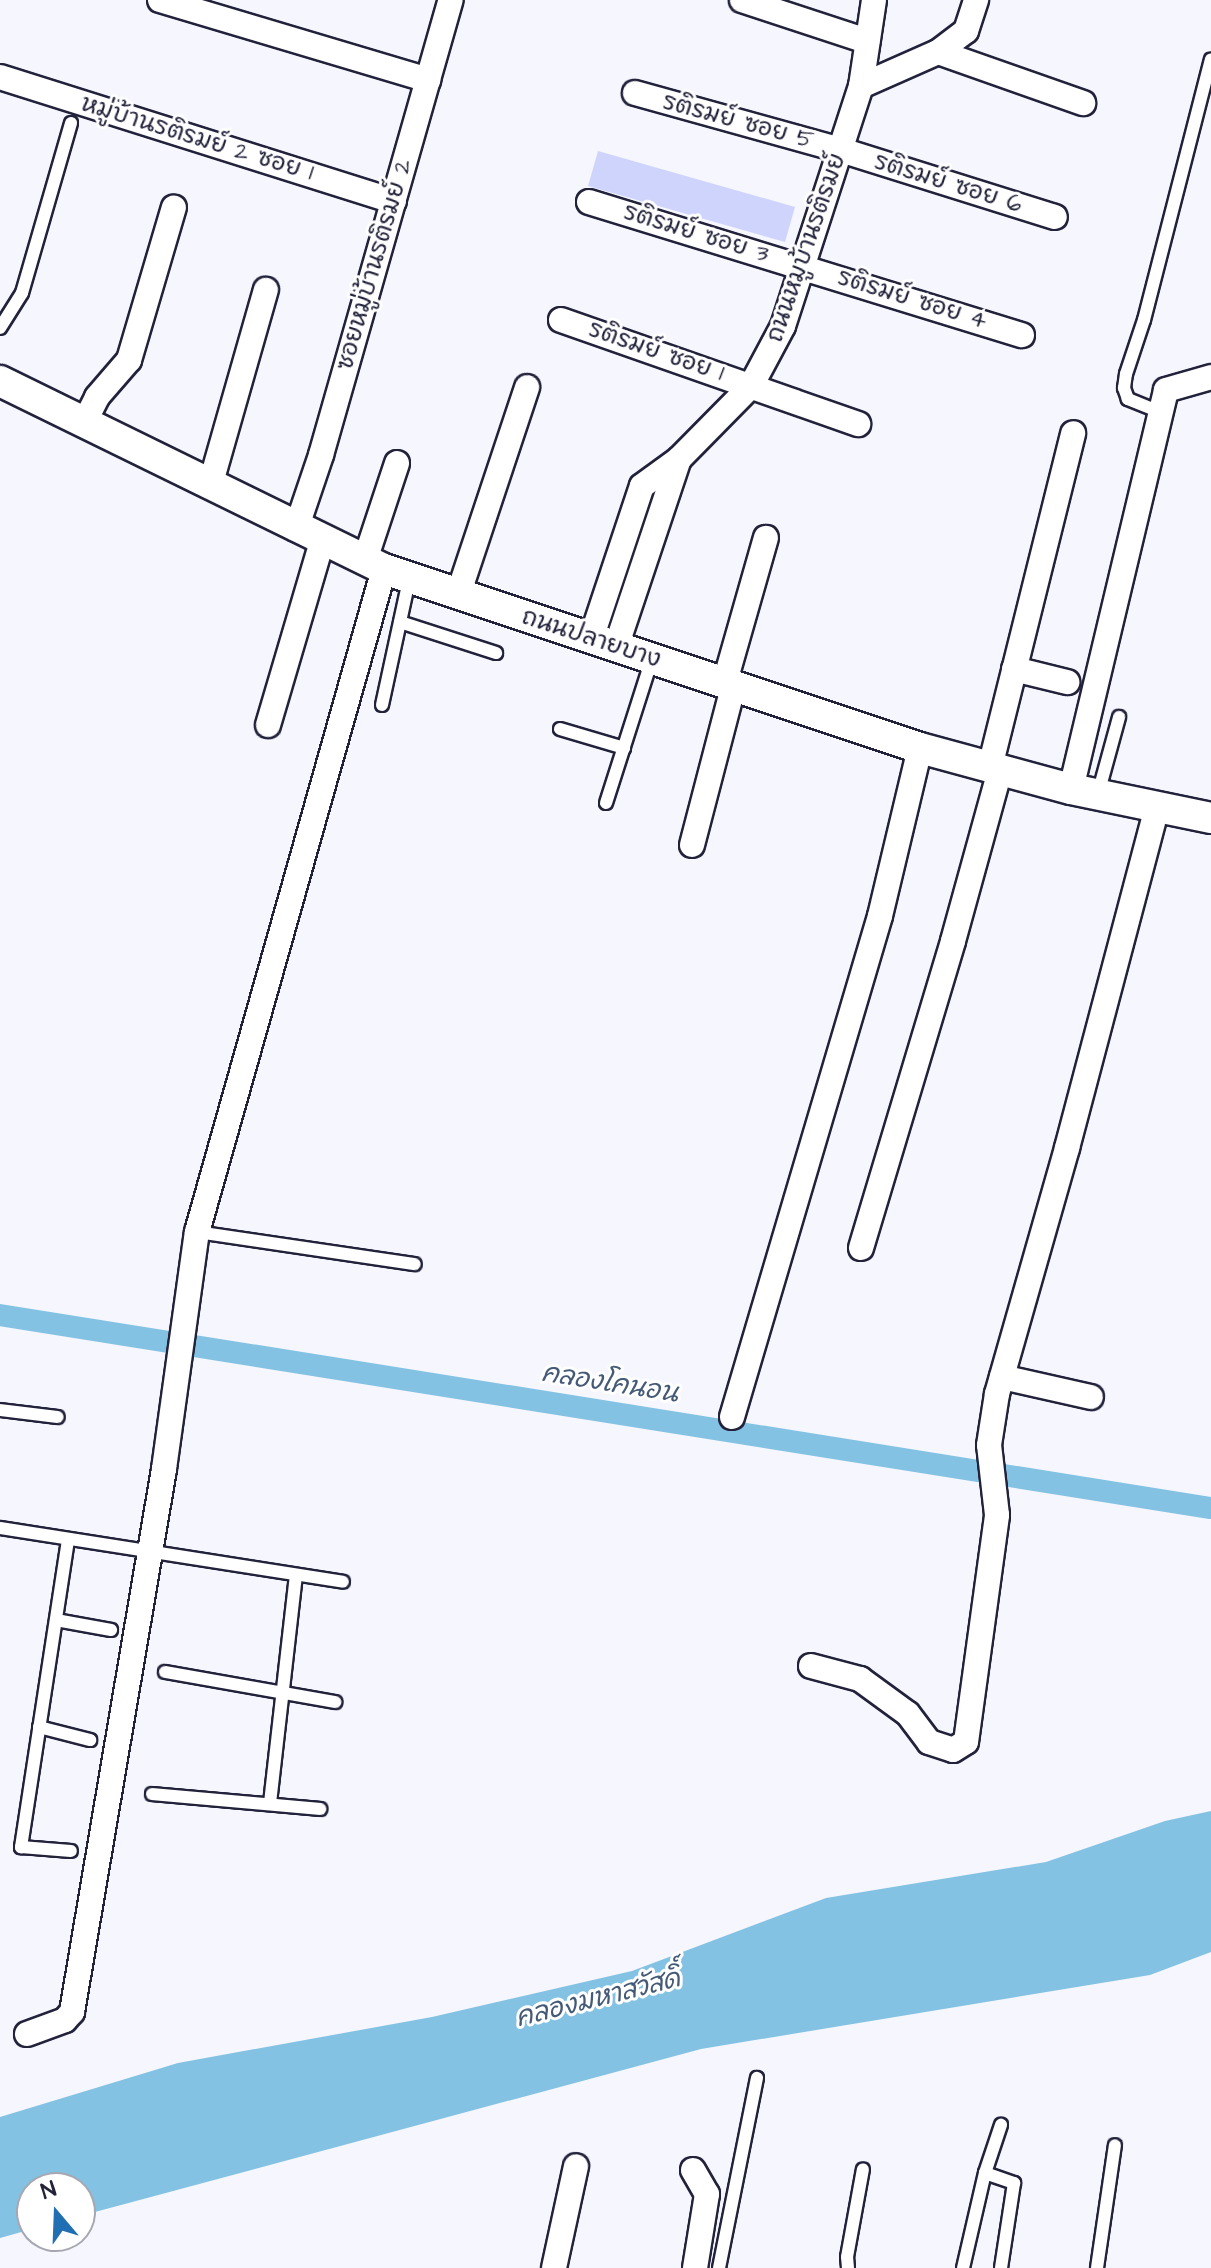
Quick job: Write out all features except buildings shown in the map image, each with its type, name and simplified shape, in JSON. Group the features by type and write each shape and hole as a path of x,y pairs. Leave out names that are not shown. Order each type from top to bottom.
{"street":[{"path":"160,0 428,80"},
{"name":"ซอยหมู่บ้านรติรมย์ 2","path":"268,725 309,535 394,201 451,0"},
{"path":"742,0 867,41"},
{"name":"ถนนหมูบ้านรติรมย์","path":"604,643 642,486 679,459 751,386 783,326 861,86 874,0"},
{"path":"861,86 938,52 966,31 976,0"},
{"path":"938,52 1083,103"},
{"name":"หมู่บ้านรติรมย์ 2 ซอย 1","path":"0,77 394,201"},
{"name":"รติรมย์ ซอย 5","path":"635,93 841,150"},
{"name":"รติรมย์ ซอย 6","path":"841,150 1055,217"},
{"name":"รติรมย์ ซอย 3","path":"589,202 802,266"},
{"path":"84,423 97,397 129,360 174,207"},
{"name":"รติรมย์ ซอย 4","path":"802,266 1022,335"},
{"path":"210,486 266,290"},
{"name":"รติรมย์ ซอย 1","path":"561,320 858,424"},
{"path":"1084,792 1166,390 1211,377"},
{"name":"ถนนปลายบาง","path":"0,381 309,535 386,569 458,595 920,748 1084,792 1211,818"},
{"path":"458,595 527,387"},
{"path":"861,1248 953,941 995,768 1014,669 1073,433"},
{"path":"27,2034 65,2020 72,2012 149,1554 197,1232 386,569 397,463"},
{"path":"692,845 766,538"},
{"path":"1014,669 1067,682"},
{"path":"732,1417 880,916 920,748"},
{"path":"811,1666 860,1679 908,1714 929,1742 953,1750 961,1748 966,1742 989,1587 996,1493 990,1462 993,1417 1157,807"},
{"path":"1002,1377 1091,1397"},
{"path":"554,2268 576,2166"},
{"path":"693,2170 707,2194 695,2268"}],"lane":[{"path":"1160,412 1128,399 1126,374 1144,320 1211,59"},
{"path":"0,328 22,293 71,123"},
{"path":"382,705 400,622 386,569"},
{"path":"400,622 496,653"},
{"path":"606,803 652,659"},
{"path":"1084,792 1119,717"},
{"path":"560,729 624,748"},
{"path":"197,1232 415,1264"},
{"path":"0,1410 58,1417"},
{"path":"0,1528 149,1554 343,1582"},
{"path":"68,1540 21,1847 71,1851"},
{"path":"270,1803 296,1575"},
{"path":"56,1620 111,1630"},
{"path":"165,1672 335,1702"},
{"path":"39,1727 90,1740"},
{"path":"152,1794 320,1809"},
{"path":"719,2268 757,2078"},
{"path":"963,2268 985,2173 1001,2125"},
{"path":"1097,2268 1115,2145"},
{"path":"848,2268 847,2257 863,2169"},
{"path":"985,2173 1014,2183 1001,2268"}],"water":[{"name":"คลองมหาสวัสดิ์","path":"1211,1811 1211,1952 1150,1975 701,2049 96,2212 96,2172 16,2172 16,2234 0,2238 0,2117 178,2063 432,2017 632,1971 826,1898 1046,1862 1165,1821"}],"waterway":[{"name":"คลองโคนอน","path":"0,1315 1211,1508"}]}
